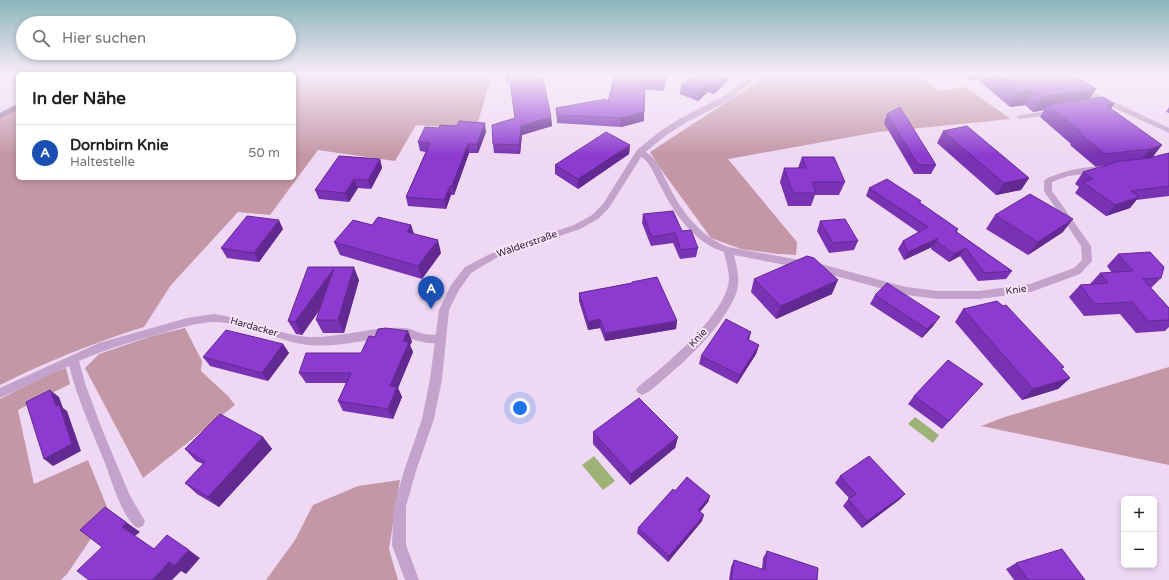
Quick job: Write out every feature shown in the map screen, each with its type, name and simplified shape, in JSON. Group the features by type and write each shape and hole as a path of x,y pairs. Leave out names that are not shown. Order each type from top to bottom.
{"main road":[{"path":"0,116 16,108"}],"street":[{"name":"Wälderstraße","path":"412,580 399,545 400,506 410,471 428,419 436,379 439,339 444,310 455,288 468,270 493,256 548,238 596,217 606,206 640,152 662,134 682,121 721,101"},
{"path":"1104,101 1169,131"},
{"path":"1095,106 1110,104"},
{"path":"1020,117 1065,110"},
{"name":"Knie","path":"640,152 650,157 656,164 659,176 667,192 700,236 715,246 728,250 817,267 878,285 912,292 938,295 979,295 1031,288 1077,271 1087,261 1086,246 1048,191 1048,181 1075,172 1114,168"},
{"name":"Knie","path":"642,390 676,361 726,306 734,280 728,250"},
{"name":"Hardacker","path":"0,393 72,359 128,338 187,322 214,318 232,320 287,337 308,341 335,341 379,334 405,332 423,338 439,339"},
{"path":"72,359 96,429 125,500 138,522"}],"shaded area":[{"path":"296,101 484,101 476,129 416,125 395,161 318,150 296,180"},
{"path":"728,101 985,101 1011,119 878,132 728,159 797,242 796,255 741,249 711,238 650,152"},
{"path":"16,109 16,180 296,180 270,215 238,212 171,285 144,327 71,353 0,385 0,118"},
{"path":"185,328 202,361 201,371 228,396 235,405 143,478 85,368 99,354 152,336"},
{"path":"1169,367 1169,465 981,426 1005,417"},
{"path":"66,368 70,384 18,410 34,484 88,460 109,512 67,574 61,580 0,580 0,399 51,373"},
{"path":"915,417 939,435 933,443 908,424"},
{"path":"594,456 615,481 603,490 582,465"},
{"path":"400,480 389,549 398,580 266,580 295,540 313,505 358,486"}],"building":[{"path":"513,101 548,101 551,117 521,126 519,145 493,144 492,125 515,118"},
{"path":"595,101 644,101 644,112 621,118 557,115 556,108"},
{"path":"1075,101 1109,101 1114,104 1106,105 1162,145 1150,149 1105,154 1048,105"},
{"path":"900,107 936,165 918,165 887,114"},
{"path":"459,121 485,123 477,144 468,144 452,186 450,186 444,200 406,197 430,143 418,142 425,127 439,128 440,125 457,126"},
{"path":"967,126 1029,178 1004,183 943,131"},
{"path":"606,132 630,145 578,179 555,165"},
{"path":"1169,153 1169,186 1131,191 1139,197 1115,205 1083,182 1093,179 1083,172 1114,163 1113,162 1149,158"},
{"path":"339,156 380,159 368,180 354,179 345,193 315,190"},
{"path":"802,157 834,157 845,182 812,182 816,193 793,193 784,168 806,168"},
{"path":"887,179 921,201 919,202 958,229 955,231 1012,271 984,273 966,248 954,254 936,241 939,238 908,252 903,241 928,227 869,188"},
{"path":"1030,194 1073,219 1038,242 995,215"},
{"path":"673,211 682,231 691,230 698,248 681,250 675,233 652,237 643,214"},
{"path":"247,216 279,220 254,253 221,248"},
{"path":"378,217 411,225 407,232 438,240 418,266 334,242 353,220 372,225"},
{"path":"845,219 858,241 833,243 820,221"},
{"path":"1150,252 1164,267 1161,278 1143,279 1169,308 1169,320 1148,321 1132,302 1095,304 1080,285 1108,283 1100,273 1133,271 1118,254"},
{"path":"807,256 814,258 838,280 781,306 754,279"},
{"path":"308,267 354,267 338,320 316,320 334,268 295,322 288,321"},
{"path":"657,277 677,321 605,333 600,319 588,322 579,293"},
{"path":"887,283 940,317 927,329 875,295"},
{"path":"997,301 1003,306 1006,305 1064,367 1061,368 1070,378 1033,389 963,309"},
{"path":"726,319 751,332 747,339 759,345 740,375 701,356"},
{"path":"386,328 408,331 403,341 409,342 390,386 397,387 388,409 338,401 351,373 299,373 306,353 361,353 369,336 375,337 378,329"},
{"path":"226,330 283,344 262,373 203,357"},
{"path":"948,360 983,384 949,421 914,396"},
{"path":"50,390 56,406 59,404 72,444 44,459 26,402"},
{"path":"639,398 678,437 631,474 593,432"},
{"path":"220,414 263,437 208,497 185,483 205,462 185,449"},
{"path":"869,456 905,494 867,521 848,499 856,494 840,476"},
{"path":"687,477 710,496 698,510 704,515 669,556 638,528 673,489 675,491"},
{"path":"105,507 127,523 122,527 154,549 167,535 189,550 174,566 169,562 152,580 89,580 77,571 102,547 80,530"},
{"path":"1062,549 1085,580 1028,580 1016,563"},
{"path":"767,551 818,568 817,580 731,580 734,560 765,570"}],"place":[{"name":"Dornbirn Knie","path":"431,309"}]}
